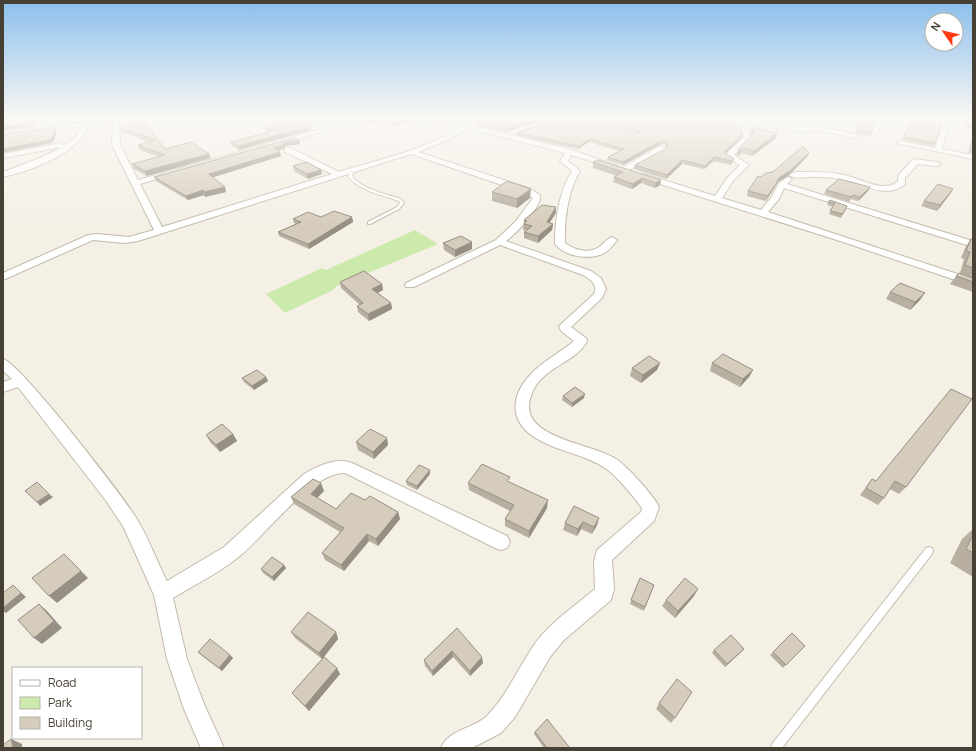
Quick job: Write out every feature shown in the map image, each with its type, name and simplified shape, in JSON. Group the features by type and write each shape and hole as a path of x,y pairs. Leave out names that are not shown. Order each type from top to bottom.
{"street":[{"path":"3,156 19,153"},
{"path":"3,175 53,153"},
{"path":"120,153 160,232"},
{"path":"136,183 243,153"},
{"path":"294,153 339,175"},
{"path":"3,277 91,237 128,240 160,232 408,153"},
{"path":"410,285 509,236 520,224 536,201 537,197 534,194 414,153"},
{"path":"569,153 564,161 576,171"},
{"path":"573,153 875,249 973,283"},
{"path":"624,169 654,153"},
{"path":"717,200 730,180 745,165 729,154 730,153"},
{"path":"956,153 973,156"},
{"path":"793,175 807,174 841,177 874,186 890,188 901,184 901,178 916,161 937,164"},
{"path":"600,162 576,171 572,177 563,210 559,236 560,244 567,250 591,254 604,249 612,240"},
{"path":"762,214 775,200 782,185 804,166"},
{"path":"782,185 973,244"},
{"path":"452,748 493,725 507,710 547,644 557,633 604,594 606,582 602,568 603,556 648,516 651,507 643,495 611,463 545,438 523,421 520,411 521,403 529,384 560,356 580,343 581,339 579,336 565,328 565,326 601,293 601,286 596,278 587,273 499,242"},
{"path":"3,363 21,381 113,497 130,523 163,594 178,659 195,709 213,748"},
{"path":"3,387 21,381"},
{"path":"163,594 230,553 310,479 324,470 336,466 347,467 501,542"}],"lane":[{"path":"352,171 350,176 351,179 357,184 400,200 402,203 398,208 369,223"},
{"path":"776,748 929,551"}],"green space":[{"path":"415,230 438,244 337,286 333,290 285,313 266,294 322,268 326,270"}],"building":[{"path":"160,153 209,154 145,171 132,164 165,155"},
{"path":"240,153 277,153 209,174 225,187 204,192 203,190 186,196 154,177"},
{"path":"616,153 639,153 623,162 608,157"},
{"path":"658,153 725,153 734,159 732,161 714,157 705,166 682,160 667,175 635,165"},
{"path":"795,153 809,153 790,171 780,177 768,196 748,191 758,176 761,177 766,173 773,172"},
{"path":"598,160 661,180 656,183 642,178 633,184 614,177 623,172 593,162"},
{"path":"307,162 321,170 307,174 293,166"},
{"path":"839,179 870,187 860,197 853,195 851,197 826,190"},
{"path":"507,181 531,189 517,199 492,192"},
{"path":"938,184 953,189 940,205 924,201"},
{"path":"830,200 847,206 843,214 830,211 835,203 828,202"},
{"path":"542,205 556,207 547,222 553,224 538,236 524,232 532,226 524,224 527,221 524,220"},
{"path":"334,211 352,217 308,244 278,232 301,222 293,219 308,212 321,217"},
{"path":"461,236 472,242 455,250 443,243"},
{"path":"971,239 973,239 973,268 965,265 970,252 966,251"},
{"path":"364,271 382,284 372,289 391,303 368,314 357,306 363,303 340,282"},
{"path":"959,273 973,278 973,282 956,276"},
{"path":"900,283 925,293 915,302 890,292"},
{"path":"723,354 753,370 743,379 712,363"},
{"path":"649,356 660,363 643,375 632,368"},
{"path":"257,370 266,377 252,386 242,378"},
{"path":"575,387 585,394 572,403 563,396"},
{"path":"951,389 972,399 906,487 895,481 884,498 866,488 872,479 876,481"},
{"path":"222,424 233,434 216,445 206,435"},
{"path":"370,429 387,438 373,452 356,442"},
{"path":"482,464 510,477 507,481 548,500 529,531 505,519 514,505 468,483"},
{"path":"419,465 430,470 417,486 406,481"},
{"path":"313,479 321,483 311,494 336,509 351,493 365,500 370,496 398,512 376,539 367,534 341,565 322,553 344,528 291,497"},
{"path":"37,482 49,494 37,502 25,491"},
{"path":"574,506 599,518 594,527 583,522 578,529 565,523"},
{"path":"973,535 973,553 966,549"},
{"path":"64,554 81,571 49,596 32,578"},
{"path":"272,557 284,565 272,577 261,569"},
{"path":"640,578 654,585 645,607 631,600"},
{"path":"685,578 698,589 678,611 666,600"},
{"path":"13,585 21,593 3,608 3,593"},
{"path":"39,604 54,621 34,638 18,620"},
{"path":"308,612 336,632 319,653 291,632"},
{"path":"457,628 482,657 470,671 452,651 432,671 424,660"},
{"path":"792,633 805,646 786,665 773,652"},
{"path":"731,635 744,649 727,664 714,650"},
{"path":"210,639 230,655 219,668 198,652"},
{"path":"324,657 337,668 305,706 292,693"},
{"path":"677,679 692,692 675,718 659,703"},
{"path":"547,719 570,748 547,748 535,732"},
{"path":"11,739 13,748 3,748 3,745"}]}
